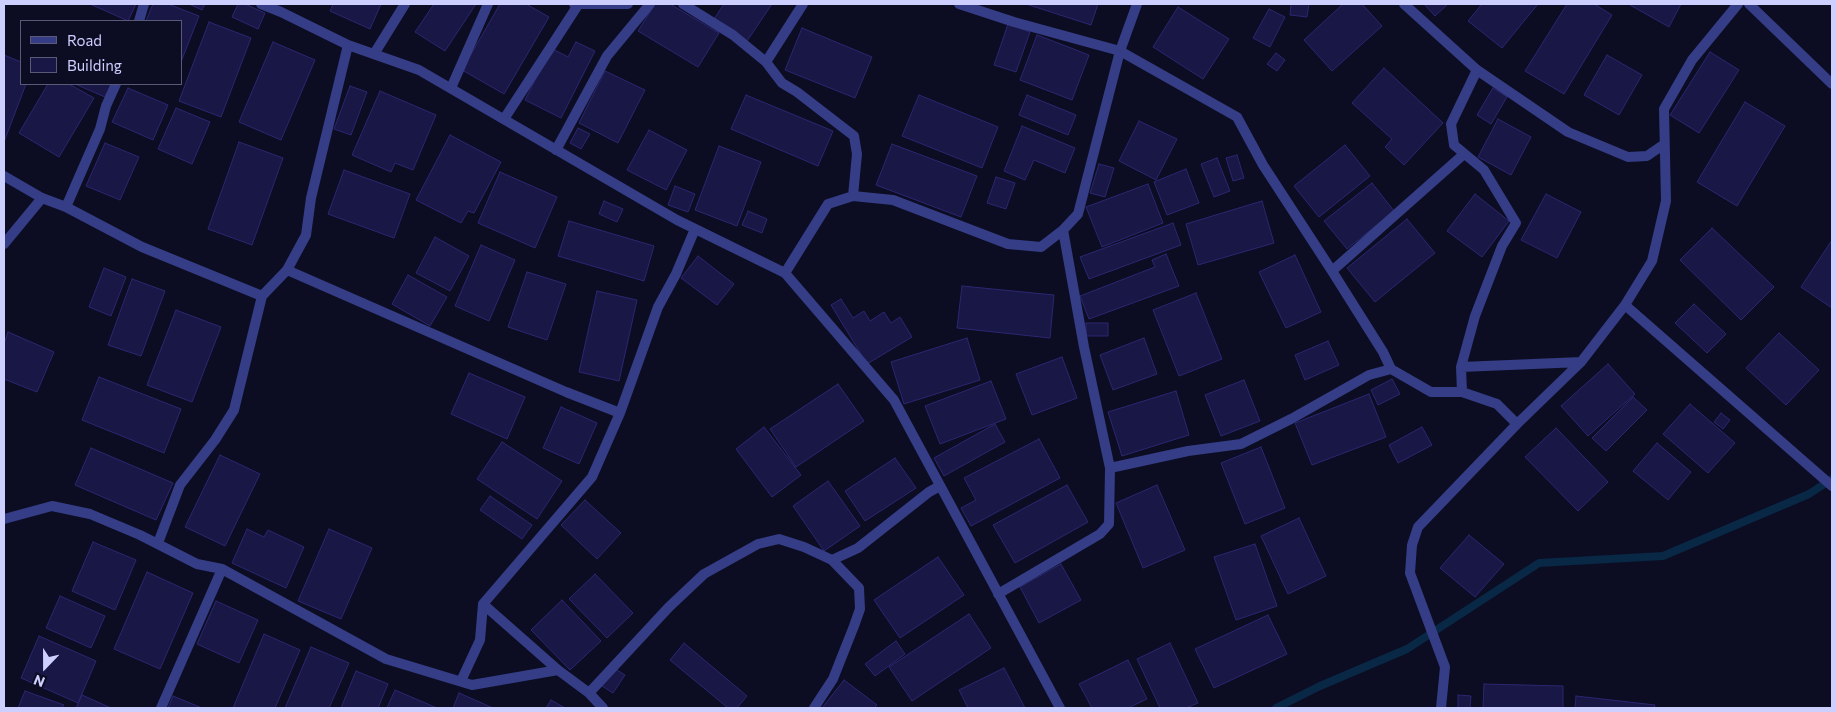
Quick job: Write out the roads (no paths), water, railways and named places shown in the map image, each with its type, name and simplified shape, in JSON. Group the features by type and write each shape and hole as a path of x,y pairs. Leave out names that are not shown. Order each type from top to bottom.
{"street":[{"path":"139,20 144,4"},
{"path":"261,4 282,12 348,45 419,70 694,229 785,273 894,400 1060,708"},
{"path":"374,54 405,4"},
{"path":"450,88 488,4"},
{"path":"504,120 576,4 628,4"},
{"path":"556,150 608,56 650,4"},
{"path":"683,4 733,35 766,62 782,83 797,92 854,136 857,154 853,196"},
{"path":"766,62 804,4"},
{"path":"959,4 1014,22 1120,52 1237,117 1263,165 1383,352 1391,369 1431,392 1462,392 1497,404 1518,424"},
{"path":"785,273 828,204 853,196 893,200 1008,244 1041,246 1063,230 1078,214 1120,52 1137,4"},
{"path":"1404,4 1477,70 1568,132 1628,157 1647,156 1664,145"},
{"path":"1441,708 1445,667 1410,573 1412,545 1418,527 1581,362 1625,305 1652,261 1666,201 1664,109 1692,60 1738,4"},
{"path":"1749,4 1832,84"},
{"path":"158,543 180,485 234,410 262,296 286,270 306,235 311,198 348,45"},
{"path":"1462,392 1462,367 1475,316 1502,246 1516,223 1484,170 1454,145 1451,124 1477,70"},
{"path":"66,206 100,129 106,106 116,85"},
{"path":"1332,271 1464,154"},
{"path":"4,176 42,198 66,206 142,248 262,296"},
{"path":"4,244 42,198"},
{"path":"461,681 480,640 482,604 592,477 620,412 658,306 676,274 694,229"},
{"path":"998,594 1100,534 1108,524 1110,468 1084,347 1063,230"},
{"path":"286,270 566,392 620,412"},
{"path":"1625,305 1832,486"},
{"path":"1462,367 1581,362"},
{"path":"1110,468 1188,451 1241,444 1369,375 1391,369"},
{"path":"832,560 858,548 929,492 940,486"},
{"path":"4,519 52,506 90,514 158,543 198,564 222,569 386,658 472,685 558,670"},
{"path":"589,693 669,607 704,574 758,544 779,539 804,546 832,560 858,588 860,609 833,679 814,708"},
{"path":"161,708 222,569"},
{"path":"482,604 558,670 589,693 603,708"}],"waterway":[{"path":"1276,708 1320,686 1407,649 1539,563 1663,556 1809,494 1832,479"}]}
